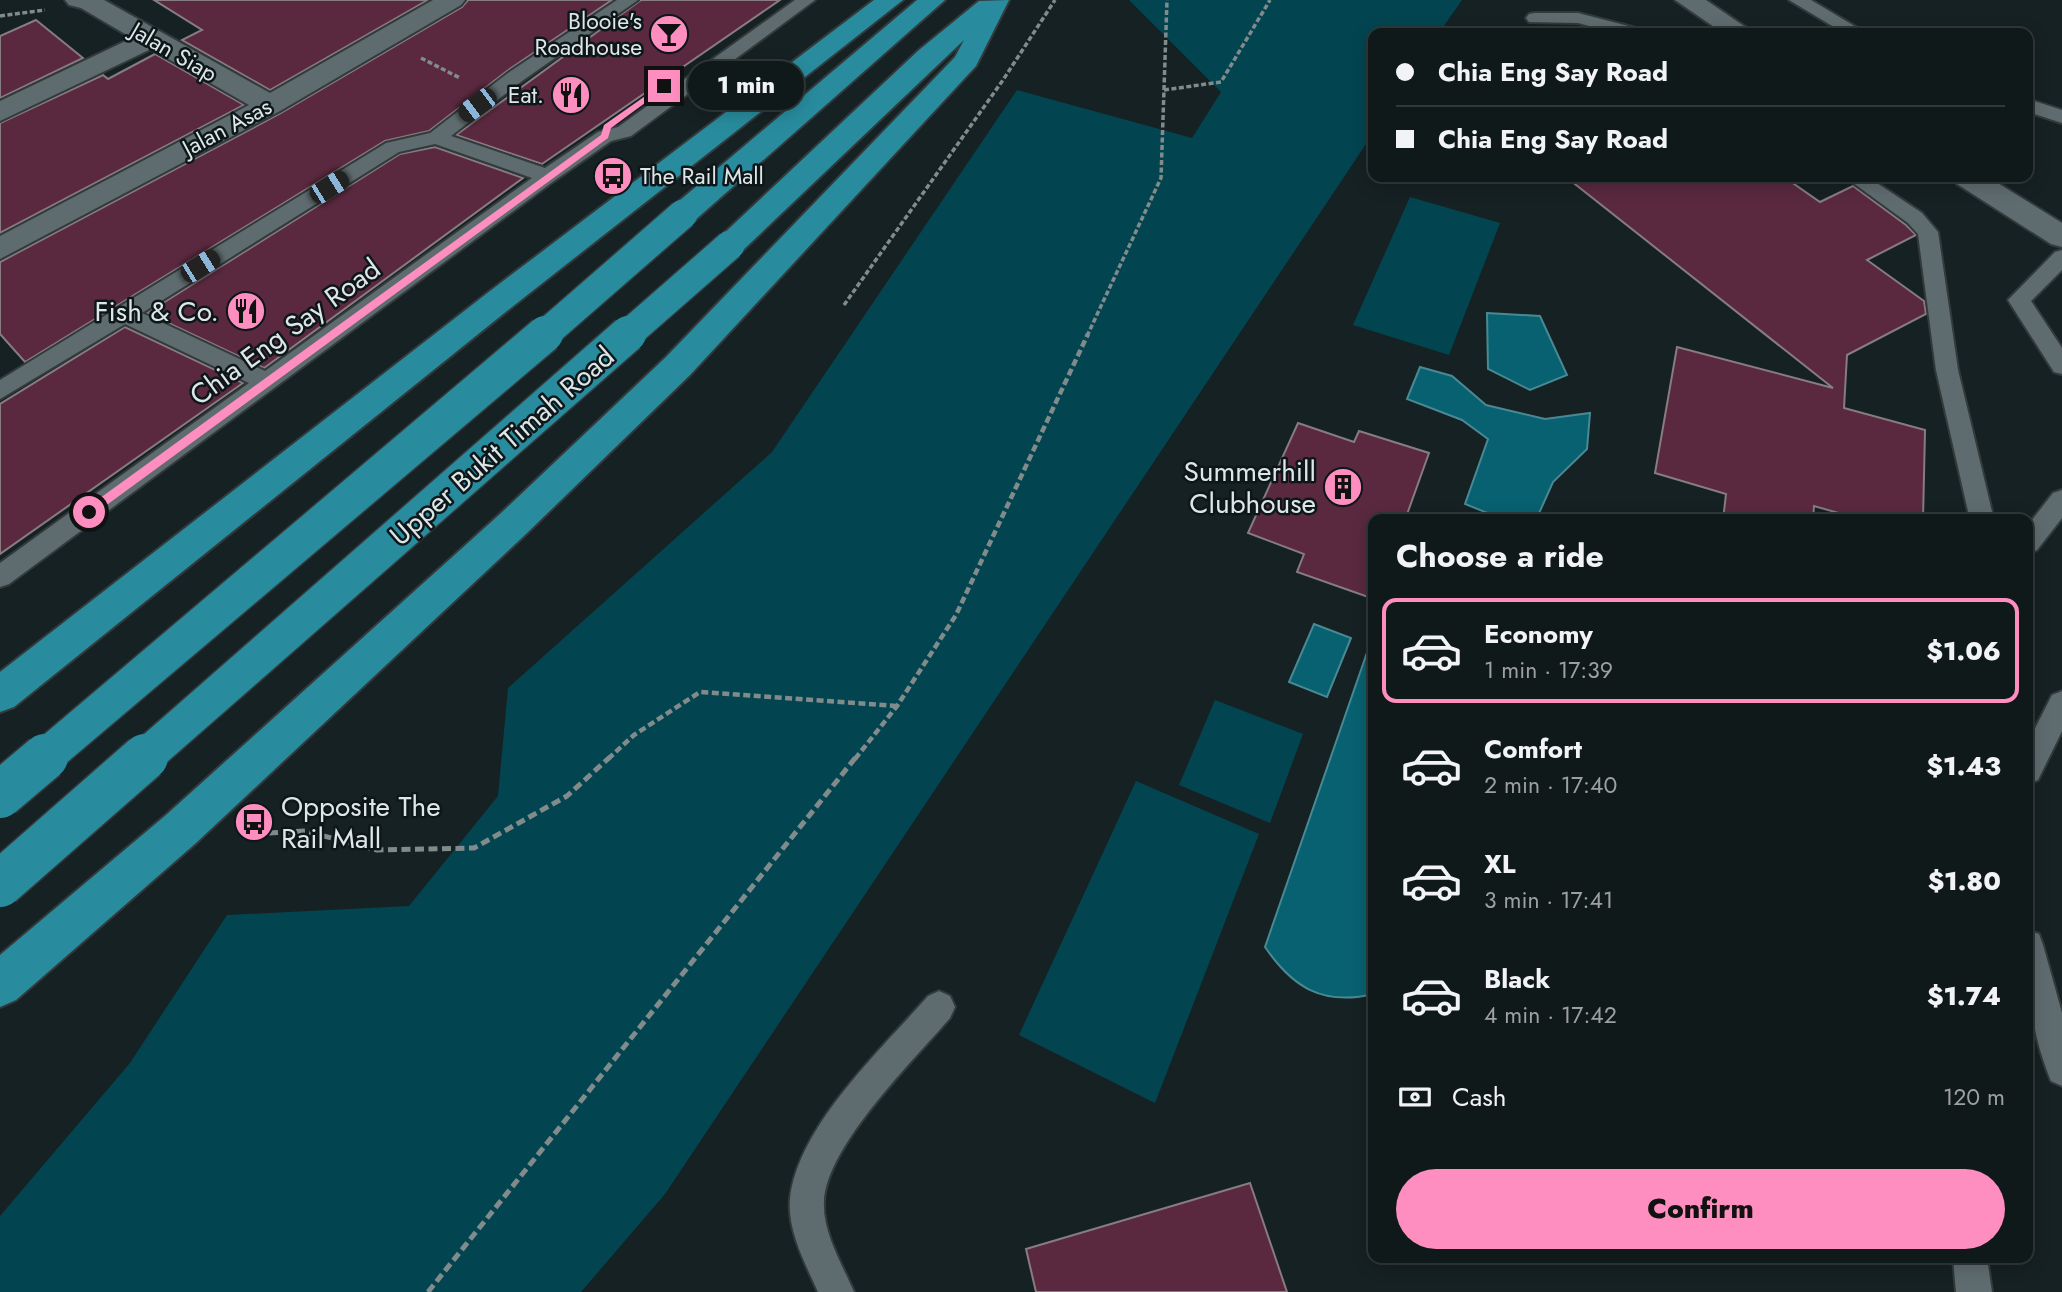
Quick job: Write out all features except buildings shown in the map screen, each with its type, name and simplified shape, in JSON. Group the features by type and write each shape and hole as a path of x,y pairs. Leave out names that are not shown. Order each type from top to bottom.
{"highway":[{"path":"0,695 500,299 890,0"},
{"name":"Upper Bukit Timah Road","path":"0,795 493,379 932,0"},
{"path":"0,984 181,829 513,524 678,366 967,60 995,0"},
{"name":"Upper Bukit Timah Road","path":"0,884 730,245 928,56 995,0"}],"street":[{"name":"Jalan Siap","path":"78,0 87,1 270,105"},
{"name":"Jalan Asas","path":"0,249 270,105 452,0"},
{"path":"1688,0 1733,28"},
{"path":"0,112 150,39"},
{"path":"1974,182 2062,237"},
{"path":"2034,219 2062,254"}],"lane":[{"path":"0,391 393,147 436,138 492,94 629,0"},
{"name":"Chia Eng Say Road","path":"605,136 607,127 781,0"},
{"name":"Chia Eng Say Road","path":"0,577 547,176 605,136 624,131 806,0"},
{"path":"1798,0 1848,28"},
{"path":"1535,18 1586,19 1617,28"},
{"path":"436,138 547,176"},
{"path":"1863,182 1915,218 1928,232 1947,370 1981,514"},
{"path":"2062,254 2019,299 2062,366"},
{"path":"124,314 267,382"},
{"path":"2033,537 2062,500"},
{"path":"2033,761 2062,703"},
{"path":"2033,963 2062,1070"},
{"path":"836,1292 818,1251 807,1201 817,1166 831,1137 939,1007"},
{"path":"1971,1263 1974,1292"}],"path":[{"path":"844,305 1003,79 1055,0"},
{"path":"428,1292 897,706 956,615 1161,178 1167,0"},
{"path":"1164,90 1221,82 1270,0"},
{"path":"411,54 492,94"},
{"path":"269,833 305,831 377,850 474,848 567,796 634,735 700,692 897,706"}],"shaded area":[{"path":"1129,0 1462,0 1442,28 1368,28 1368,141 665,1194 581,1292 0,1292 0,1216 130,1063 227,915 409,906 498,796 508,688 772,452 1017,90 1192,138 1221,92"},
{"path":"1410,197 1500,223 1449,355 1353,325"},
{"path":"1487,313 1540,316 1567,375 1530,390 1488,369"},
{"path":"1420,367 1452,376 1486,405 1545,419 1590,413 1587,449 1553,482 1539,514 1490,514 1465,504 1488,439 1462,420 1407,399"},
{"path":"1314,624 1351,638 1327,697 1289,682"},
{"path":"1368,650 1368,995 1339,997 1311,990 1287,973 1265,947"},
{"path":"1215,700 1303,734 1270,823 1179,785"},
{"path":"1136,781 1259,834 1155,1103 1019,1035"}],"place":[{"name":"Blooie's Roadhouse","path":"669,34"},
{"name":"Eat.","path":"571,95"},
{"name":"The Rail Mall","path":"613,176"},
{"name":"Fish & Co.","path":"246,311"},
{"name":"Summerhill Clubhouse","path":"1343,487"},
{"name":"Opposite The Rail Mall","path":"254,822"}],"route":[{"path":"89,512 605,136 607,127 664,86"}]}
